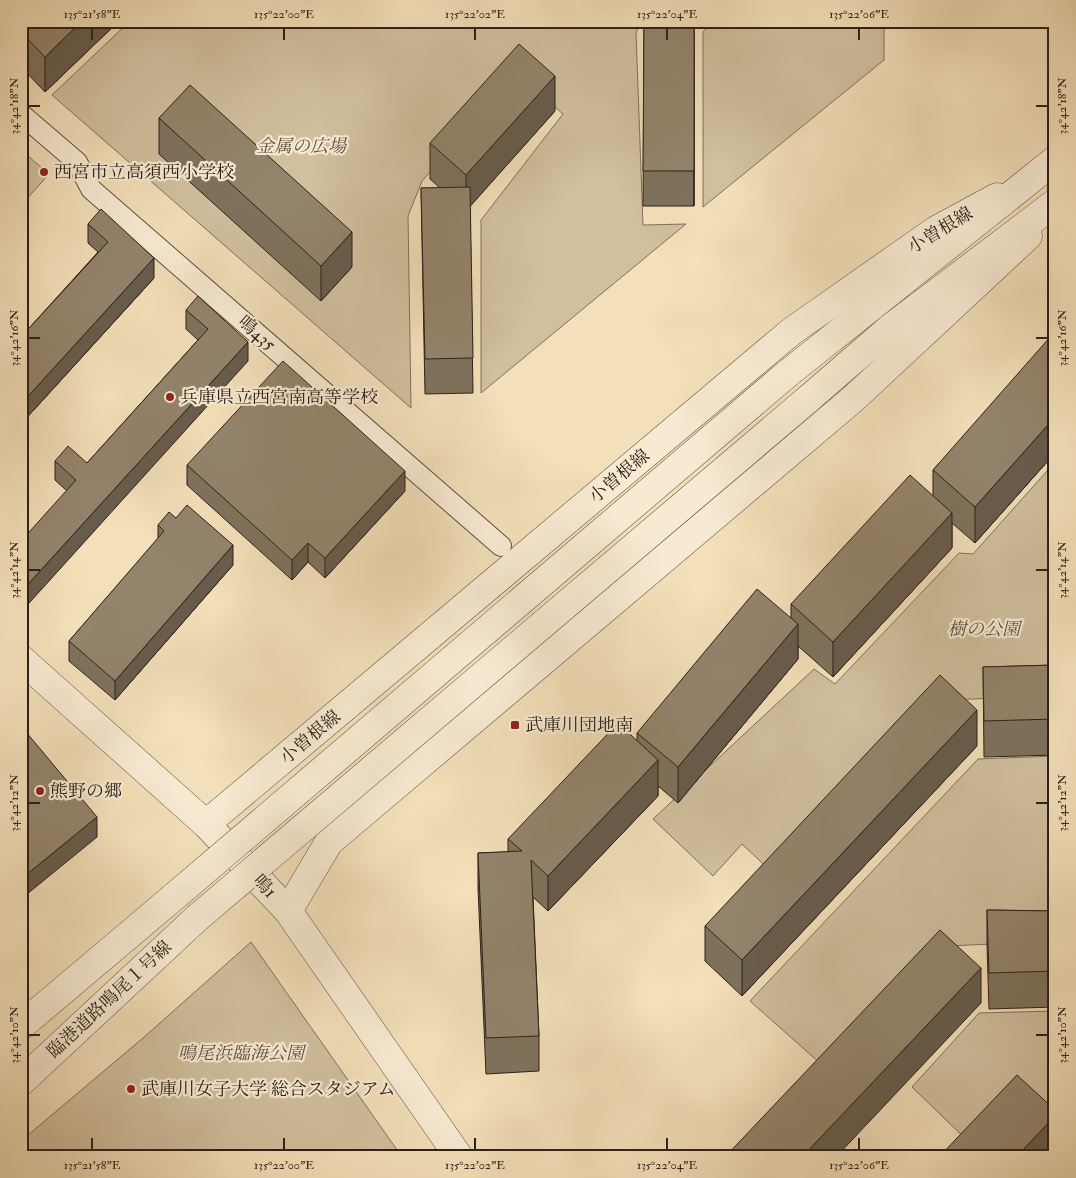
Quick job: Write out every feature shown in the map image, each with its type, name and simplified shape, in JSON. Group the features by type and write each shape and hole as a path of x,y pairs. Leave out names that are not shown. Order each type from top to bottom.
{"street":[{"name":"鳴435","path":"21,114 77,162 91,189 502,546"},
{"name":"小曽根線","path":"206,824 792,331 936,230 1030,179 1055,160"},
{"name":"臨港道路鳴尾１号線","path":"21,1026 787,374 1030,179"},
{"name":"臨港道路鳴尾１号線","path":"21,1082 72,1032 197,918 889,329 1055,203"},
{"path":"288,911 329,842 853,399 1055,211"},
{"name":"鳴1","path":"21,659 206,824 288,911 459,1157"}],"green space":[{"name":"金属の広場","path":"130,21 641,21 636,33 643,225 686,224 481,393 481,220 563,114 518,75 422,181 408,216 411,408 52,95"},
{"path":"712,21 884,21 884,60 703,207 703,32"},
{"path":"21,150 49,174 23,203 21,202"},
{"name":"樹の公園","path":"1055,462 1055,696 945,700 775,875 742,844 713,876 653,819 814,669 835,684 959,553 973,554"},
{"path":"1055,756 1055,941 948,946 831,1073 750,1001 978,759"},
{"name":"鳴尾浜臨海公園","path":"251,942 402,1157 21,1157 21,1141 143,1038"},
{"path":"1055,1011 1055,1135 974,1147 912,1087 979,1013"}],"building":[{"path":"21,21 82,21 45,57 21,32"},
{"path":"644,21 694,21 694,171 643,171"},
{"path":"519,44 555,76 466,175 430,143"},
{"path":"190,85 352,232 321,266 159,118"},
{"path":"470,187 473,358 425,359 421,188"},
{"path":"21,203 27,208 21,214"},
{"path":"101,209 154,258 21,404 21,337 108,242 88,224"},
{"path":"198,296 248,342 21,592 21,541 76,480 55,461 68,446 87,463 208,329 186,310"},
{"path":"1051,336 1055,339 1055,417 975,507 933,470"},
{"path":"283,361 405,471 325,558 308,543 292,560 187,465"},
{"path":"910,475 952,513 833,642 791,604"},
{"path":"187,505 233,545 115,681 69,641 164,531 158,525 169,512 176,518"},
{"path":"757,589 798,624 678,767 637,733"},
{"path":"1055,665 1055,719 984,721 983,667"},
{"path":"940,675 977,710 742,960 705,926"},
{"path":"618,723 658,760 548,876 531,860 539,1036 486,1038 478,853 522,851 508,839"},
{"name":"熊野の郷","path":"21,726 97,817 21,879"},
{"path":"987,910 1055,911 1055,971 989,973"},
{"path":"940,930 981,968 802,1157 725,1157"},
{"path":"1017,1075 1055,1110 1055,1116 1016,1157 939,1157"}],"place":[{"name":"西宮市立高須西小学校","path":"44,172"},
{"name":"兵庫県立西宮南高等学校","path":"170,397"},
{"name":"武庫川団地南","path":"515,725"},
{"name":"熊野の郷","path":"40,791"},
{"name":"武庫川女子大学 総合スタジアム","path":"131,1089"}]}
